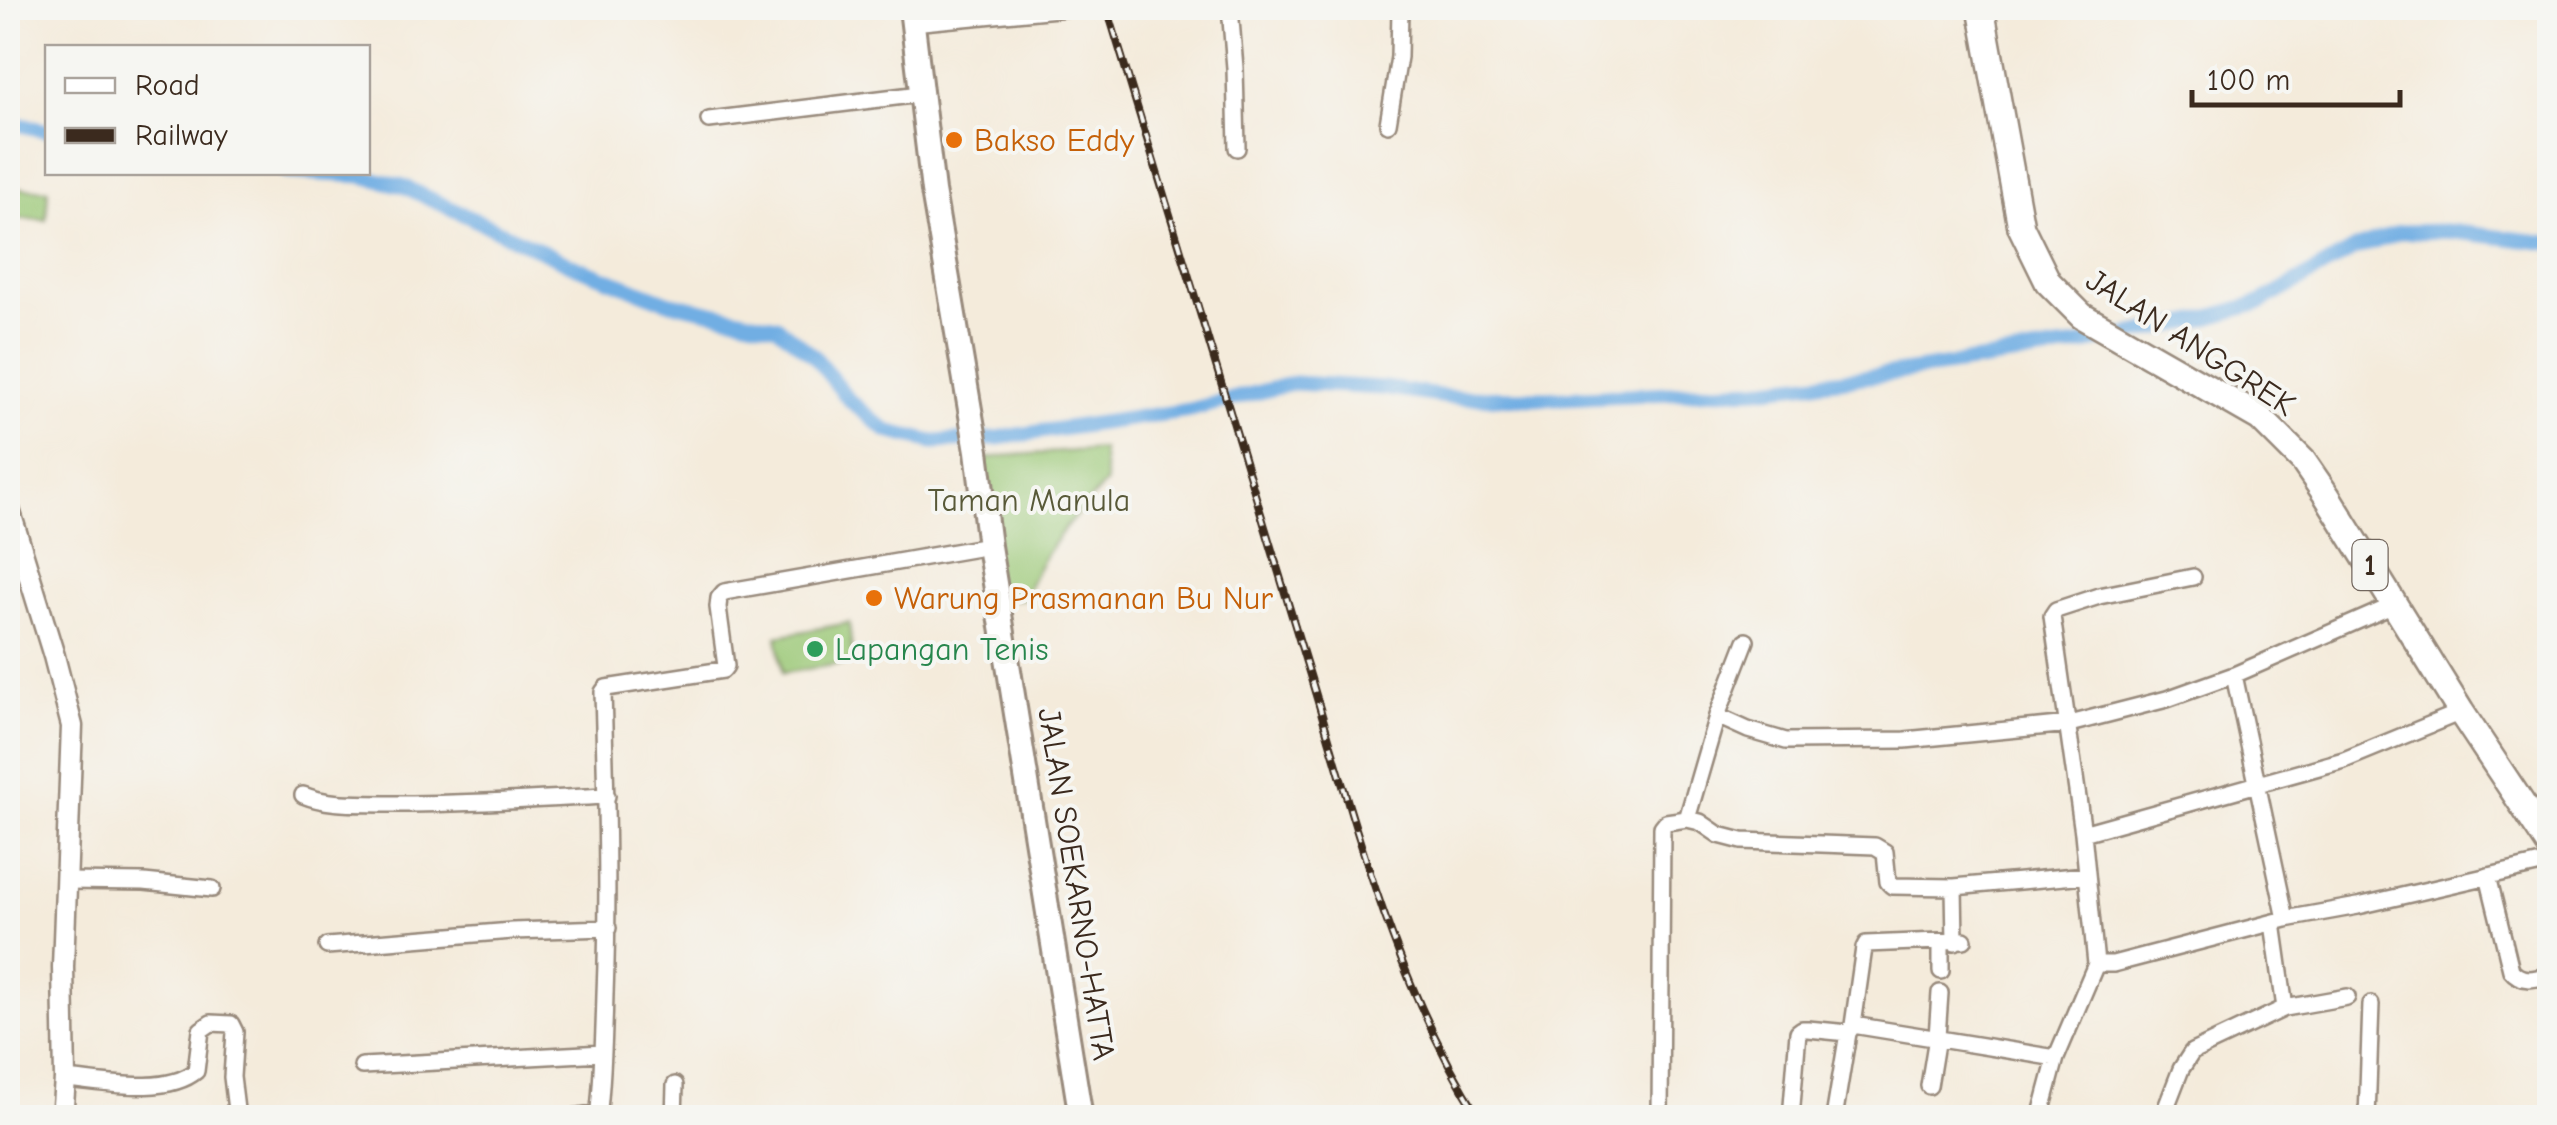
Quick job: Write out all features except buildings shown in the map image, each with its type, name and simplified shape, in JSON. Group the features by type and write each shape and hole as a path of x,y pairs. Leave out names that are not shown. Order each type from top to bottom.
{"highway":[{"name":"JALAN ANGGREK","path":"1981,8 2021,227 2048,282 2070,306 2104,330 2248,411 2272,428 2303,461 2460,712 2550,846"}],"main road":[{"name":"JALAN SOEKARNO-HATTA","path":"912,15 945,276 977,451 1081,1118"},
{"path":"8,506 70,715 62,1118"}],"street":[{"path":"912,15 1068,8"},
{"path":"1230,8 1237,148"},
{"path":"1388,124 1399,57 1400,8"},
{"path":"710,120 920,94"},
{"path":"567,1118 598,1115 608,928 603,692 606,688 723,670 726,666 718,607 724,592 989,546"},
{"path":"2045,1116 2056,1058 2096,964 2083,834 2052,616 2056,610 2099,596 2193,578"},
{"path":"1718,716 1786,741 1905,740 2069,724 2167,699 2234,675 2394,605"},
{"path":"1687,820 1718,716 1746,641"},
{"path":"2234,675 2280,921 2285,1008"},
{"path":"2083,834 2344,760 2460,712"},
{"path":"303,796 337,803 434,804 606,796"},
{"path":"1660,1118 1662,826 1666,822 1700,822 1719,835 1742,842 1875,846 1885,852 1890,885 1954,887 2086,875"},
{"path":"2096,964 2113,964 2280,921 2550,862"},
{"path":"2488,876 2510,970 2522,979 2550,975"},
{"path":"67,880 212,889"},
{"path":"1941,971 1953,941 1954,887"},
{"path":"327,946 512,931 608,928"},
{"path":"1834,1118 1866,944 1953,941"},
{"path":"1929,1086 1940,992"},
{"path":"2162,1118 2192,1052 2285,1008 2347,997"},
{"path":"2367,1118 2371,1004"},
{"path":"65,1079 154,1086 180,1080 196,1071 200,1030 211,1023 232,1024 236,1032 232,1077 236,1118"},
{"path":"1790,1118 1798,1032 1802,1029 1937,1037 2056,1058"},
{"path":"362,1066 603,1052"},
{"path":"674,1118 675,1085"}],"green space":[{"path":"8,187 48,190 46,220 8,218"},
{"name":"Taman Manula","path":"1102,449 1106,483 1048,551 1025,598 999,602 978,460"},
{"name":"Lapangan Tenis","path":"849,623 853,662 783,673 777,636"}],"waterway":[{"path":"8,122 45,130"},
{"path":"343,175 403,186 572,265 668,302 777,326 814,356 849,400 887,431 933,442 991,439 1190,410 1294,383 1383,388 1447,397 1561,398 1757,389 1889,374 2060,349 2201,320 2262,302 2355,249 2401,232 2447,231 2550,243"}],"railway":[{"path":"1107,8 1358,836 1422,1010 1480,1118"}],"place":[{"name":"Bakso Eddy","path":"954,140"},
{"name":"Warung Prasmanan Bu Nur","path":"874,598"},
{"name":"Lapangan Tenis","path":"815,649"}]}
